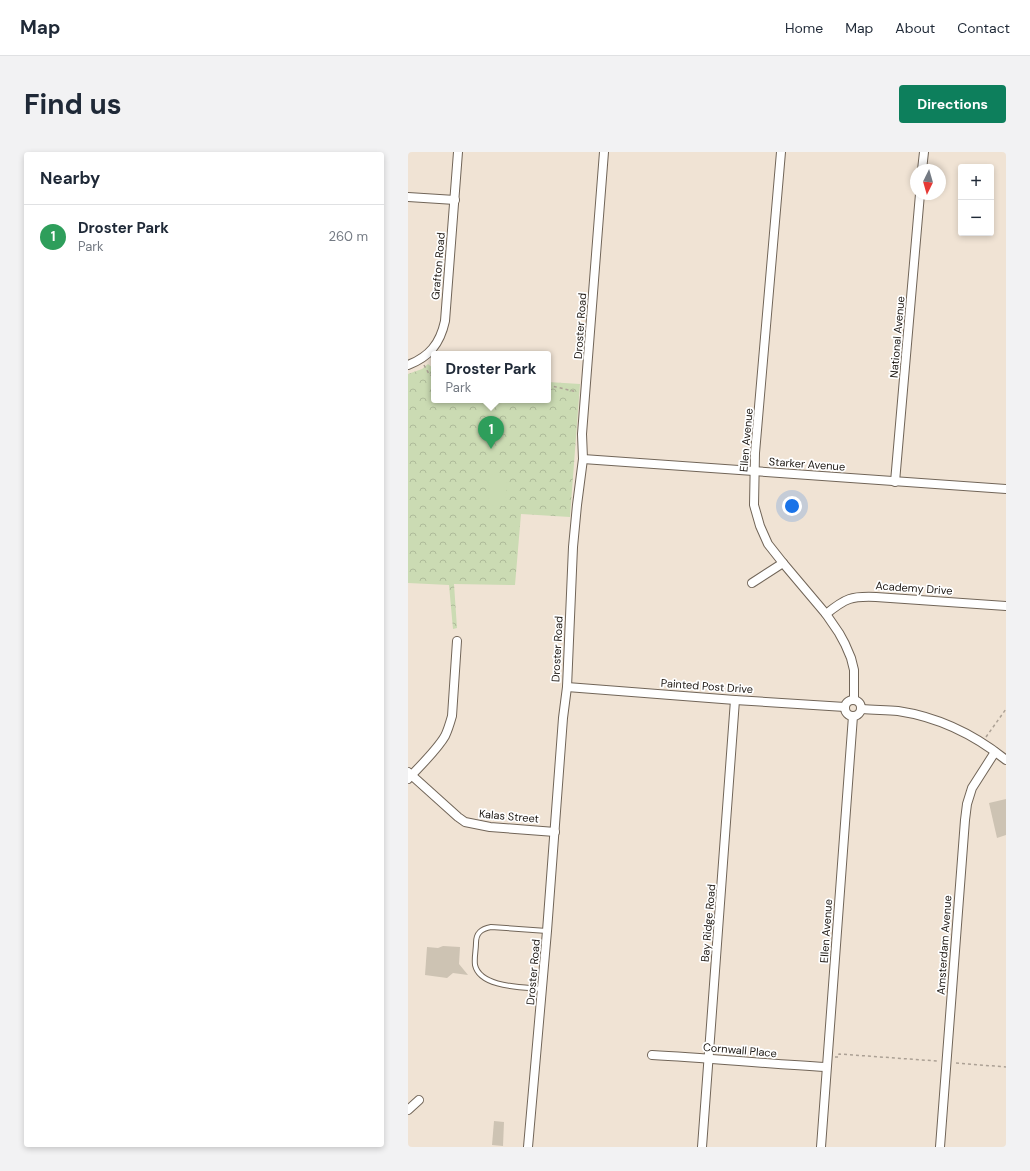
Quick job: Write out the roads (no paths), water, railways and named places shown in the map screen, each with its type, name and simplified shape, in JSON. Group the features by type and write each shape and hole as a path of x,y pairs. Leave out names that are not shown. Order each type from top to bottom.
{"street":[{"name":"Grafton Road","path":"408,366 421,360 429,353 437,343 445,322 458,152"},
{"name":"Droster Road","path":"528,1147 547,931 563,718 567,687 573,547 583,459 582,434 604,152"},
{"name":"Ellen Avenue","path":"781,152 756,453 754,505 756,515 768,544 826,614 839,633 851,658 854,670 854,699"},
{"path":"923,164 924,152"},
{"path":"408,197 455,200"},
{"name":"National Avenue","path":"896,482 920,200"},
{"name":"Starker Avenue","path":"583,459 1006,489"},
{"path":"752,583 783,563"},
{"name":"Academy Drive","path":"826,614 842,602 858,596 1006,606"},
{"path":"409,775 440,743 449,727 452,716 457,641"},
{"name":"Painted Post Drive","path":"567,687 845,707"},
{"path":"854,699 861,704 862,709 858,715 853,716 848,714 845,707 847,702 854,699"},
{"name":"Bay Ridge Road","path":"702,1147 735,700"},
{"path":"862,709 898,711 945,723 969,735 1006,760"},
{"name":"Ellen Avenue","path":"821,1147 853,716"},
{"name":"Amsterdam Avenue","path":"940,1147 967,804 972,788 995,752"},
{"name":"Kalas Street","path":"409,775 465,822 490,827 555,832"},
{"name":"Cornwall Place","path":"652,1055 708,1058 775,1065 826,1067"},
{"path":"408,1110 418,1100"}],"lane":[{"path":"542,989 498,984 482,977 475,965 476,939 480,931 491,927 547,931"}],"place":[{"name":"Droster Park","path":"491,449"}]}
